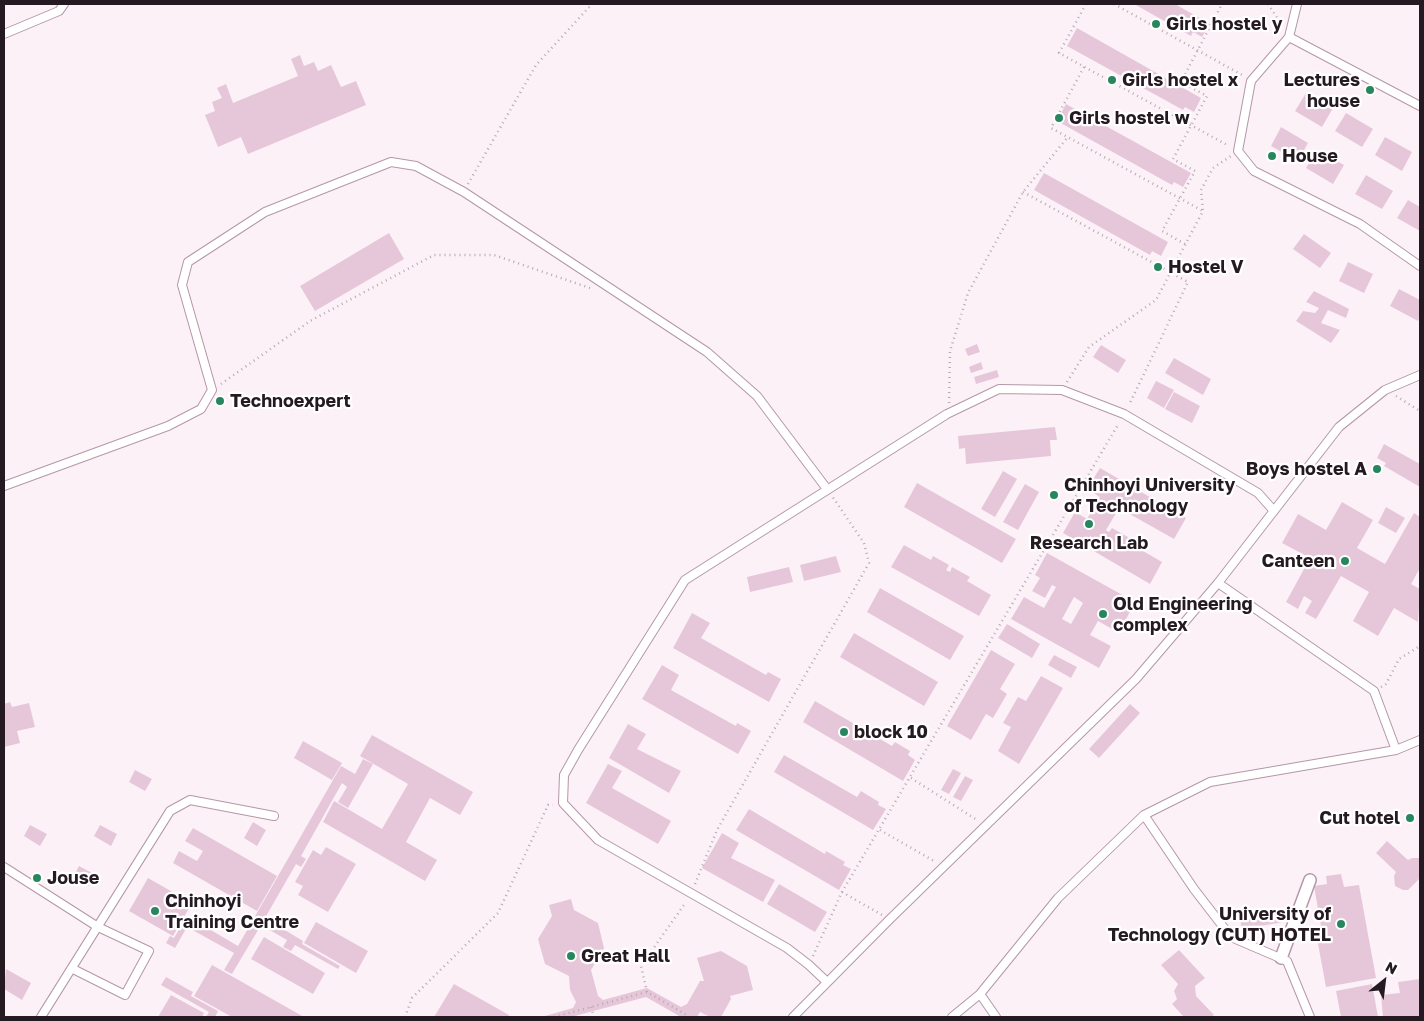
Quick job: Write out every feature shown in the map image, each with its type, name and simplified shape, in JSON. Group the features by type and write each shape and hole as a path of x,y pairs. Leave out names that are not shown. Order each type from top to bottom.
{"street":[{"path":"1281,958 1310,880"}],"lane":[{"path":"4,34 59,11 64,4"},
{"path":"1297,4 1290,37 1251,81 1238,151 1254,171 1360,224 1420,266"},
{"path":"1290,37 1420,106"},
{"path":"4,486 168,426 201,409 212,390 182,285 188,262 265,212 391,162 416,166 464,192 707,352 757,396 827,489"},
{"path":"793,1017 890,919 1136,679 1218,583 1339,427 1385,390 1420,375"},
{"path":"827,982 787,948 598,840 563,804 564,775 685,580 947,414 999,389 1062,390 1124,414 1258,493 1274,511"},
{"path":"1218,583 1374,692 1396,750"},
{"path":"952,1017 980,994 1058,898 1144,815 1210,782 1396,750 1420,740"},
{"path":"41,1017 73,969 170,811 190,800 274,816"},
{"path":"1144,815 1194,888 1231,936 1287,961 1310,1017"},
{"path":"4,867 98,927 148,952 125,994 73,969"},
{"path":"980,994 996,1017"}],"path":[{"path":"464,192 536,65 592,4"},
{"path":"1062,390 1089,347 1156,300 1203,211 1201,190 1213,168 1238,151 1059,53 1086,4"},
{"path":"1114,4 1251,81"},
{"path":"1185,244 1162,231 1195,171 1173,159 1207,96 1181,82 1222,4"},
{"path":"1268,4 1290,37"},
{"path":"1084,68 1051,128 1203,211"},
{"path":"947,414 950,394 950,351 968,293 1024,192 1067,138"},
{"path":"809,965 842,892 911,778 1124,414 1188,282 1024,192"},
{"path":"212,390 310,321 434,255 494,255 593,289 609,287"},
{"path":"1385,390 1420,411"},
{"path":"646,992 641,966 692,893 717,830 869,563 864,544 827,489"},
{"path":"1374,692 1386,684 1399,659 1420,646"},
{"path":"911,778 970,814 984,827"},
{"path":"405,1017 412,998 498,913 548,805 563,804"},
{"path":"880,830 930,857 942,868"},
{"path":"842,892 890,919"},
{"path":"554,1017 646,992 690,1017"},
{"path":"591,1007 594,1017"}],"building":[{"path":"1134,4 1175,4 1210,24 1202,37 1193,32 1191,36"},
{"path":"1077,28 1201,98 1194,112 1185,107 1183,110 1067,46"},
{"path":"300,55 304,66 314,62 318,71 331,65 341,87 356,81 366,105 248,154 241,137 218,147 205,115 215,111 212,102 222,98 217,88 226,84 233,103 298,76 291,59"},
{"path":"1306,93 1333,108 1322,127 1295,111"},
{"path":"1066,104 1191,173 1183,187 1174,182 1172,185 1057,121"},
{"path":"1346,113 1373,129 1362,147 1335,131"},
{"path":"1281,127 1308,143 1298,161 1271,146"},
{"path":"1385,137 1412,152 1402,171 1375,155"},
{"path":"1317,150 1344,165 1333,184 1306,168"},
{"name":"Hostel V","path":"1044,173 1168,242 1161,256 1152,251 1150,255 1034,190"},
{"path":"1366,175 1393,191 1382,209 1355,194"},
{"path":"1408,200 1420,207 1420,231 1397,218"},
{"path":"389,233 404,259 315,311 300,286"},
{"path":"1304,234 1331,253 1320,268 1293,249"},
{"path":"1348,262 1373,274 1364,293 1339,281"},
{"path":"1399,289 1420,300 1420,316 1418,321 1390,306"},
{"path":"1314,291 1349,309 1346,318 1328,310 1321,323 1340,330 1331,343 1296,321 1303,311 1315,313 1319,308 1306,302"},
{"path":"977,344 980,352 968,356 965,349"},
{"path":"1101,345 1126,360 1118,373 1093,357"},
{"path":"1174,358 1211,379 1203,395 1165,373"},
{"path":"981,362 983,369 971,373 969,367"},
{"path":"997,370 999,377 976,384 974,377"},
{"path":"1156,381 1174,390 1164,408 1147,398"},
{"path":"1174,392 1200,406 1192,423 1165,409"},
{"path":"1055,427 1057,440 1050,440 1051,456 966,464 965,448 959,449 958,436"},
{"path":"1384,444 1420,464 1420,487 1384,466 1386,463 1377,458"},
{"name":"Research Lab","path":"1100,468 1186,518 1174,539 1119,508 1106,530 1109,532 1112,528 1133,540 1131,544 1162,562 1150,584 1063,533 1075,512 1087,519 1100,497 1087,489"},
{"path":"1003,471 1017,479 995,517 981,509"},
{"path":"917,483 1016,539 1002,563 904,507"},
{"path":"1025,484 1039,492 1018,530 1003,522"},
{"name":"Canteen","path":"1342,502 1373,520 1357,548 1385,564 1414,513 1420,517 1420,568 1411,584 1420,589 1418,622 1394,608 1378,636 1353,621 1369,592 1341,576 1316,619 1305,613 1312,601 1304,596 1298,609 1286,602 1310,558 1282,543 1298,514 1326,530"},
{"path":"1386,507 1405,518 1396,533 1378,523"},
{"path":"904,545 931,560 933,556 949,565 946,570 950,572 952,567 970,577 967,581 991,595 979,616 891,567"},
{"name":"Old Engineering complex","path":"1047,553 1135,602 1123,625 1118,622 1114,630 1098,621 1090,635 1111,646 1099,668 1011,619 1024,597 1044,608 1056,587 1052,585 1045,598 1032,591 1040,578 1035,575","holes":["1074,597 1083,603 1071,624 1062,619"]},
{"path":"836,556 841,572 804,581 800,565"},
{"path":"789,567 793,582 750,592 747,577"},
{"path":"880,588 964,636 950,660 867,612"},
{"path":"692,613 710,623 701,638 766,675 768,672 781,679 769,702 673,648"},
{"path":"1007,624 1040,644 1032,658 998,638"},
{"path":"854,633 938,682 924,706 840,657"},
{"path":"991,650 1015,664 1000,689 1007,694 993,718 986,714 971,740 947,726"},
{"path":"1054,655 1077,667 1071,678 1048,665"},
{"path":"662,665 679,675 671,690 736,726 737,723 751,731 738,754 642,699"},
{"path":"1041,676 1063,688 1019,764 998,751 1011,727 1003,723 1018,697 1026,701"},
{"name":"block 10","path":"815,701 892,746 895,742 910,751 908,755 915,760 903,781 803,722"},
{"path":"10,702 12,707 29,703 35,727 17,731 20,743 4,747 4,704"},
{"path":"1130,704 1140,713 1099,758 1089,749"},
{"path":"628,724 646,734 637,749 681,771 669,793 609,758"},
{"path":"372,735 473,792 460,815 430,798 406,842 437,860 425,881 323,822 334,801 382,829 408,784 360,756"},
{"path":"303,741 342,763 332,780 294,758"},
{"path":"784,755 857,797 861,791 879,802 878,805 886,809 873,830 774,772"},
{"path":"363,759 373,764 348,808 338,802 347,787 342,783 301,856 306,859 301,867 296,864 265,918 303,941 302,944 340,966 338,969 295,945 291,951 283,947 287,940 261,925 232,974 224,970 234,953 187,927 175,948 166,943 170,936 174,938 187,916 238,946 341,766 355,774"},
{"path":"608,764 622,771 612,788 671,821 658,844 586,803"},
{"path":"953,769 961,773 949,794 941,790"},
{"path":"135,770 152,779 145,791 129,782"},
{"path":"965,776 973,780 961,801 953,797"},
{"path":"749,809 825,854 826,851 845,862 843,865 851,869 839,890 736,830"},
{"path":"253,822 266,830 257,846 244,838"},
{"path":"30,825 47,834 40,846 24,836"},
{"path":"100,825 117,834 111,846 94,836"},
{"path":"193,828 277,876 257,911 173,863 179,851 197,861 203,851 185,841"},
{"path":"722,833 739,843 731,858 775,880 763,902 702,868"},
{"path":"1387,841 1408,860 1420,858 1420,878 1408,890 1395,886 1394,876 1396,872 1376,853"},
{"path":"326,847 356,864 328,912 298,895 303,886 295,882 313,850 321,855"},
{"path":"79,866 96,875 89,886 73,877"},
{"path":"1341,874 1344,887 1359,885 1376,978 1326,987 1316,933 1322,932 1314,886 1327,884 1326,876"},
{"path":"148,878 192,903 173,936 129,911"},
{"path":"779,884 827,912 815,932 767,904"},
{"path":"571,899 574,910 598,923 604,948 591,970 598,996 603,1000 647,988 681,1007 687,1004 700,981 704,981 697,958 721,951 747,966 753,990 730,996 731,999 721,1017 710,1017 700,1012 697,1017 681,1017 646,997 571,1017 541,1017 573,1008 576,1002 570,990 569,976 545,964 538,939 552,916 549,905"},
{"path":"1282,908 1284,922 1242,929 1239,916"},
{"path":"316,922 368,951 356,973 304,943"},
{"path":"264,937 325,973 313,994 251,959"},
{"path":"1179,950 1205,978 1195,986 1196,996 1214,1015 1211,1017 1184,1017 1172,1004 1177,999 1174,991 1178,984 1161,965"},
{"path":"212,965 304,1017 232,1017 194,996"},
{"path":"6,969 31,983 22,1000 4,989"},
{"path":"166,977 193,992 191,996 218,1011 215,1017 206,1017 209,1012 161,985"},
{"path":"1420,979 1420,1017 1383,1017 1381,995 1400,993 1398,982"},
{"path":"454,984 509,1015 508,1017 434,1017"},
{"path":"1372,984 1378,1017 1341,1017 1336,991"},
{"path":"171,995 204,1013 202,1017 158,1017"}],"place":[{"name":"Girls hostel y","path":"1156,24"},
{"name":"Girls hostel x","path":"1112,80"},
{"name":"Lectures house","path":"1370,90"},
{"name":"Girls hostel w","path":"1059,118"},
{"name":"House","path":"1272,156"},
{"name":"Hostel V","path":"1158,267"},
{"name":"Technoexpert","path":"220,401"},
{"name":"Boys hostel A","path":"1377,469"},
{"name":"Chinhoyi University of Technology","path":"1054,495"},
{"name":"Research Lab","path":"1089,524"},
{"name":"Canteen","path":"1345,561"},
{"name":"Old Engineering complex","path":"1103,614"},
{"name":"block 10","path":"844,732"},
{"name":"Cut hotel","path":"1410,818"},
{"name":"Jouse","path":"37,878"},
{"name":"Chinhoyi Training Centre","path":"155,911"},
{"name":"University of Technology (CUT) HOTEL","path":"1341,924"},
{"name":"Great Hall","path":"571,956"}]}
